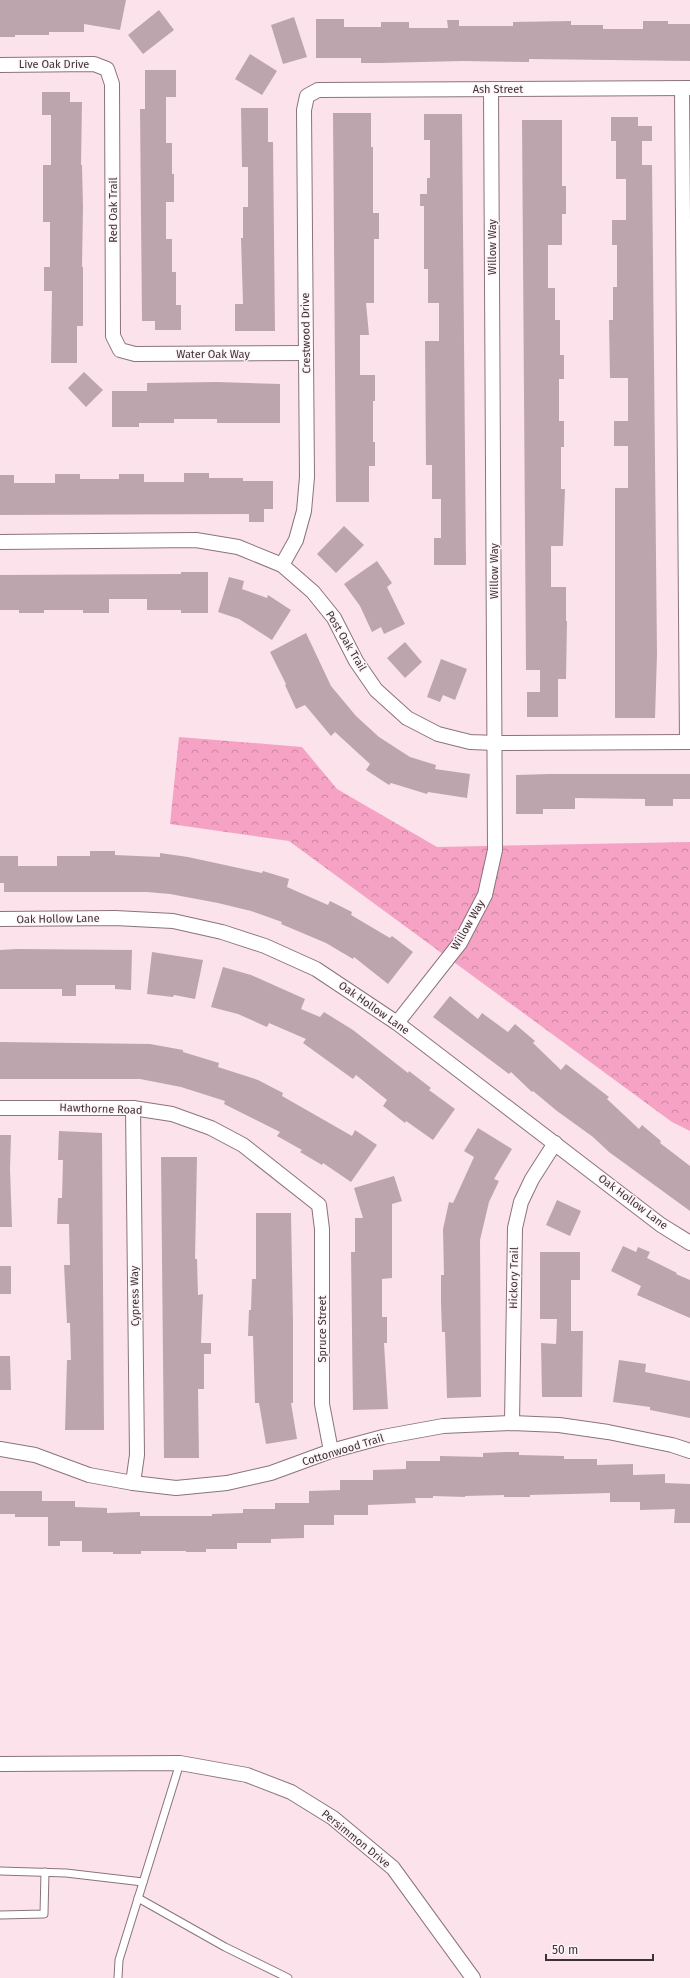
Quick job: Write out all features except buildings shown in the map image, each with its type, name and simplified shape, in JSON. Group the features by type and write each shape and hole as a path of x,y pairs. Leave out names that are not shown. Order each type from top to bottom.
{"street":[{"name":"Live Oak Drive","path":"0,65 94,64 107,69"},
{"name":"Red Oak Trail","path":"107,69 112,84 113,336 120,350"},
{"name":"Ash Street","path":"307,96 318,90 686,88"},
{"path":"686,88 689,742"},
{"name":"Willow Way","path":"397,1023 460,943 485,896 495,850 496,743 491,89"},
{"name":"Crestwood Drive","path":"282,565 296,540 304,511 307,477 304,110 307,96"},
{"name":"Water Oak Way","path":"120,350 135,354 306,353"},
{"name":"Post Oak Trail","path":"0,542 196,540 238,547 282,565 313,592 334,618 356,661 376,690 407,718 438,734 470,742 496,743 689,742"},
{"name":"Oak Hollow Lane","path":"0,920 115,918 173,921 222,932 265,946 316,968 397,1023 661,1225 690,1243"},
{"name":"Hawthorne Road","path":"0,1108 133,1108 172,1114 211,1128 243,1145 319,1205"},
{"name":"Cypress Way","path":"133,1108 137,1455 133,1483"},
{"name":"Hickory Trail","path":"512,1423 515,1228 521,1202 532,1179 555,1143"},
{"name":"Spruce Street","path":"319,1205 322,1229 322,1404 331,1452"},
{"name":"Cottonwood Trail","path":"0,1449 35,1455 88,1475 133,1483 176,1488 227,1483 271,1473 331,1452 383,1437 443,1426 512,1423 559,1425 608,1432 672,1445 690,1451"},
{"name":"Persimmon Drive","path":"0,1764 180,1763 247,1775 291,1792 333,1818 393,1868 473,1978"}],"lane":[{"path":"118,1978 119,1960 180,1763"},
{"path":"0,1871 66,1873 143,1882"},
{"path":"0,1915 44,1914 45,1872"},
{"path":"138,1898 225,1947 288,1978"}],"green space":[{"path":"179,737 302,747 337,789 437,847 690,842 690,1131 672,1122 289,841 170,824"}]}
